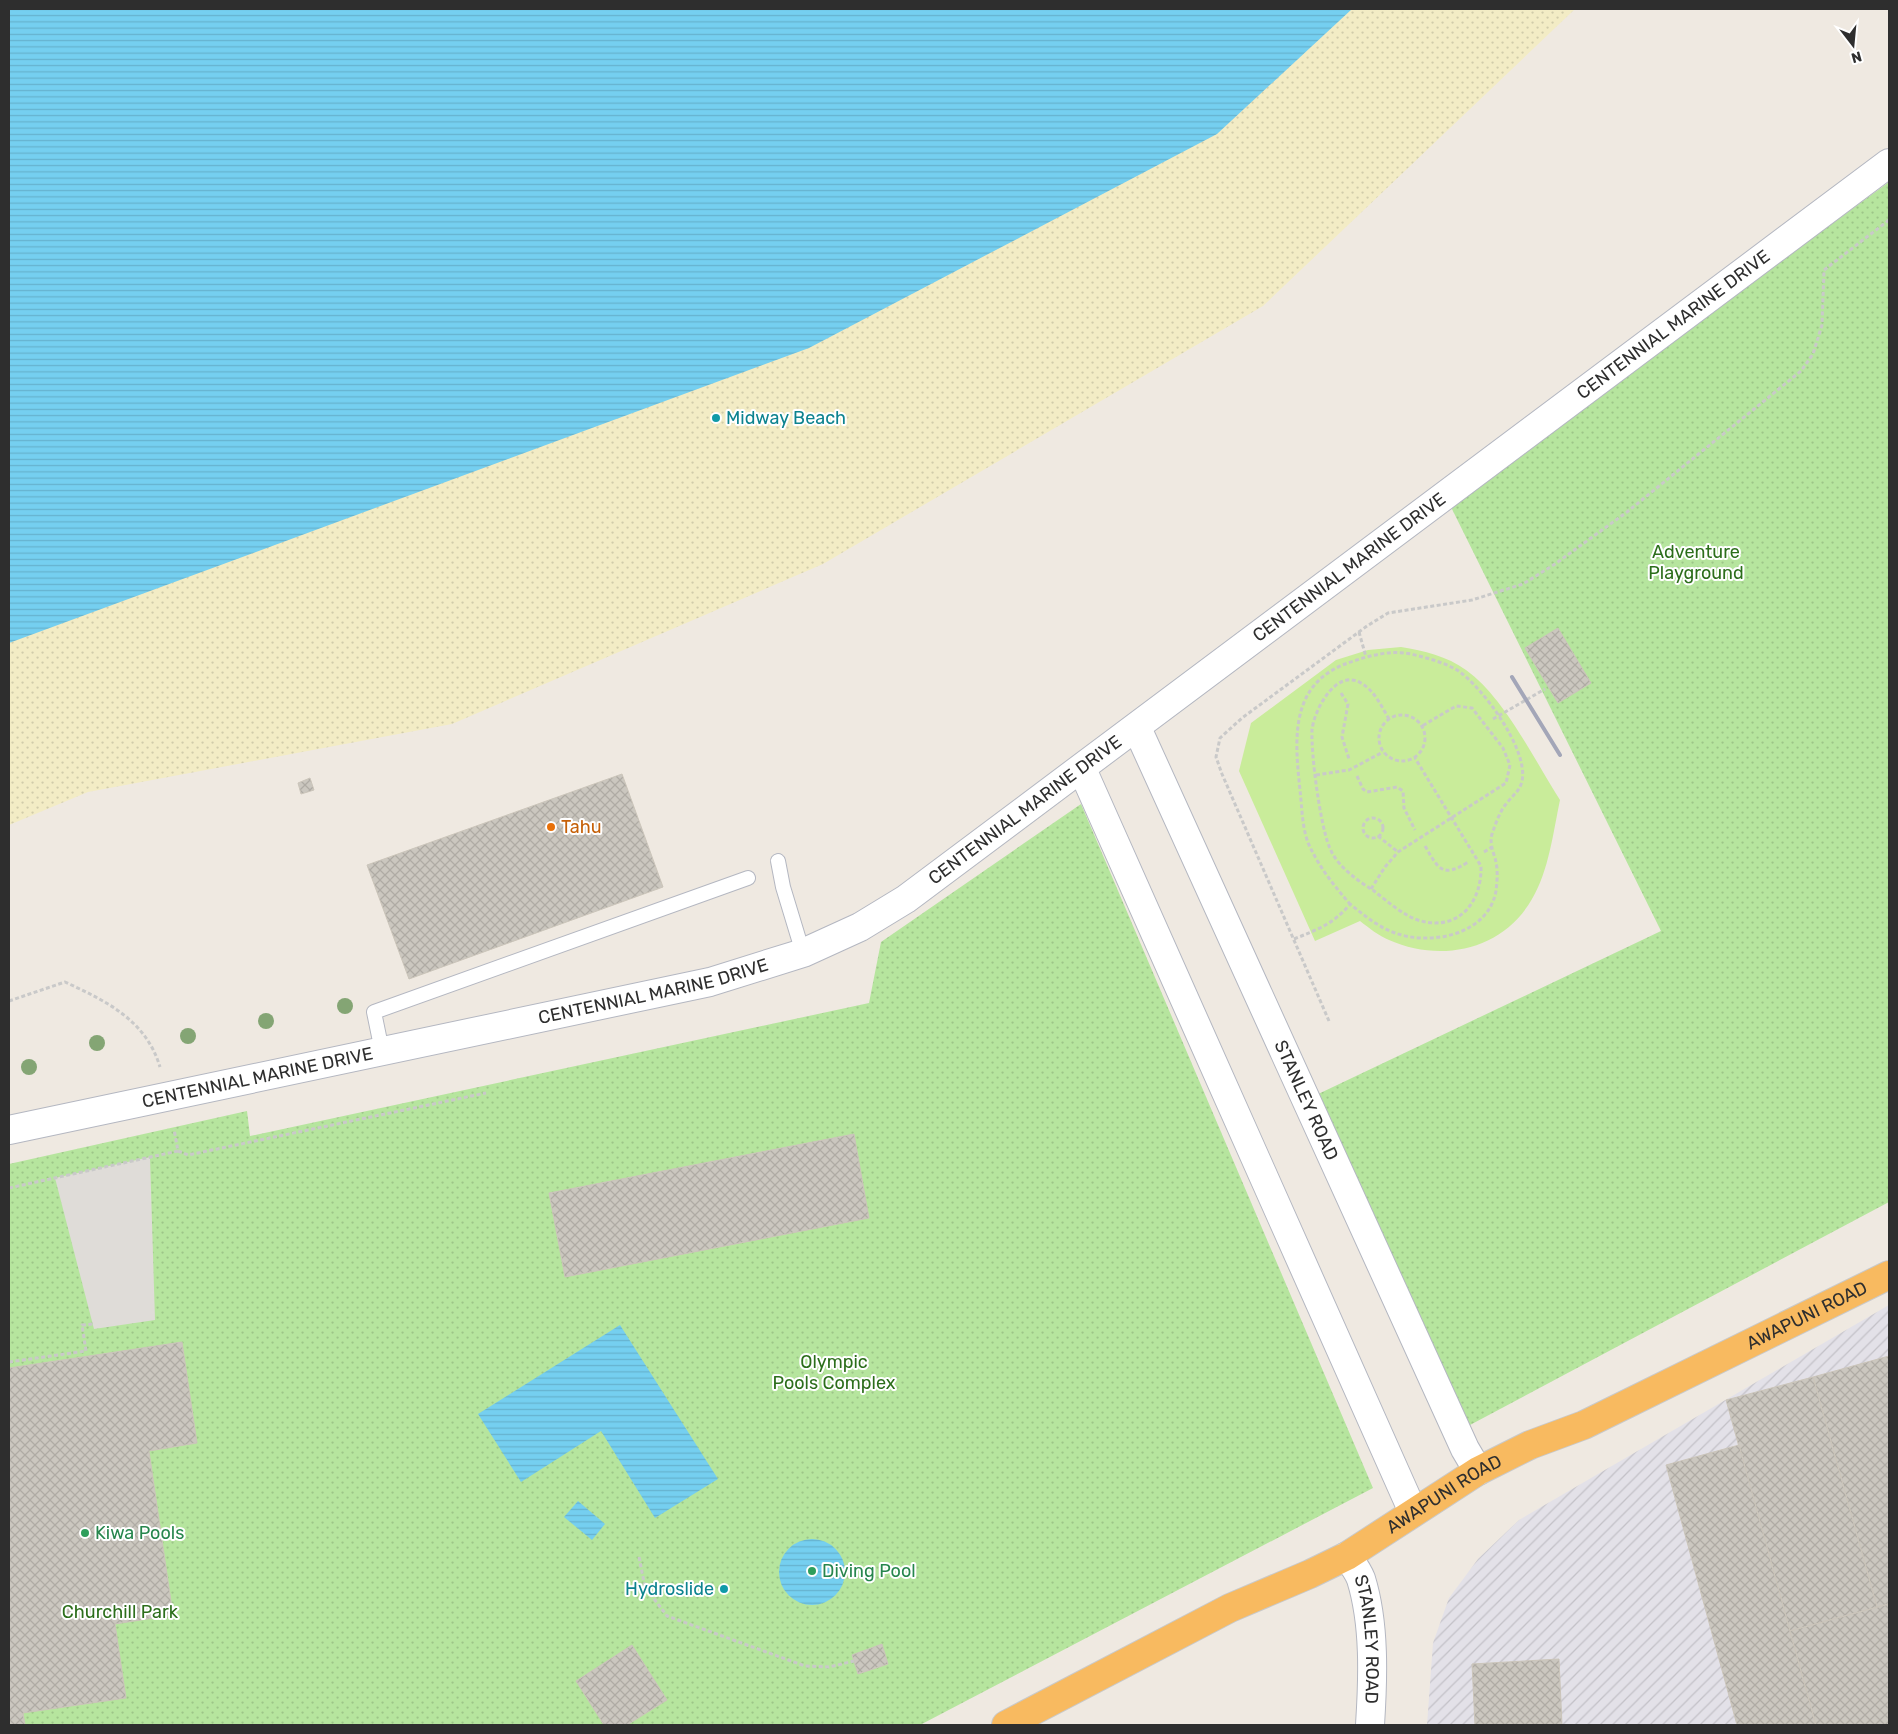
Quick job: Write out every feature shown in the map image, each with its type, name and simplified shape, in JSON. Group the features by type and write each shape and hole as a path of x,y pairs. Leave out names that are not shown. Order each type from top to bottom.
{"highway":[{"name":"AWAPUNI ROAD","path":"1006,1725 1230,1608 1347,1556 1478,1471 1530,1445 1584,1425 1889,1275"}],"street":[{"name":"CENTENNIAL MARINE DRIVE","path":"9,1130 710,982 803,953 860,927 906,899 1082,769 1889,163"},
{"name":"STANLEY ROAD","path":"1137,728 1460,1440 1478,1471"},
{"path":"1082,769 1413,1512"},
{"name":"STANLEY ROAD","path":"1347,1556 1360,1577 1366,1601 1371,1669 1370,1725"}],"lane":[{"path":"778,861 783,887 803,953"},
{"path":"382,1052 374,1012 748,878"}],"path":[{"path":"1329,1021 1222,774 1216,757 1216,747 1220,738 1242,718 1359,632 1388,613 1472,600 1523,584 1555,564 1627,512 1801,372 1813,354 1820,332 1824,311 1824,270 1889,220"},
{"path":"1359,632 1366,657"},
{"path":"1407,653 1442,663 1459,671 1477,689 1498,716 1518,751 1522,764 1523,780 1518,792 1505,805 1492,835 1492,847 1497,873 1496,892 1491,904 1484,916 1472,927 1446,937 1428,938 1396,934 1380,926 1350,904 1334,886 1309,845 1297,762 1297,727 1302,706 1316,682 1327,673 1338,665 1366,657 1379,654 1407,653"},
{"path":"1327,673 1331,679"},
{"path":"1389,719 1372,692 1360,682 1343,682 1329,692 1318,706 1312,730 1316,775 1329,847 1353,877 1420,921 1438,923 1458,919 1475,900 1482,881 1481,866 1415,758"},
{"path":"1494,719 1545,688"},
{"path":"1341,693 1348,704 1342,737 1349,759"},
{"path":"1371,889 1385,867 1398,852 1506,783 1510,765 1503,748 1472,708 1456,706 1422,726"},
{"path":"1404,715 1418,721 1422,726 1426,735 1426,743 1415,758 1404,762 1396,761 1383,752 1378,739 1380,731 1389,719 1404,715"},
{"path":"1316,775 1349,770 1383,752"},
{"path":"1356,776 1363,789 1367,792 1397,787 1402,791 1404,808 1415,830"},
{"path":"1376,819 1381,823 1382,831 1378,836 1372,839 1365,836 1363,826 1366,820 1376,819"},
{"path":"1378,836 1398,852"},
{"path":"1425,846 1438,866 1444,871 1458,868 1468,862"},
{"path":"1484,852 1492,847"},
{"path":"1294,939 1327,926 1339,917 1350,904"},
{"path":"9,1001 66,982 110,1004 146,1035 157,1056 168,1095 178,1151"},
{"path":"9,1188 178,1151 188,1154 486,1093"},
{"path":"9,1362 86,1351 82,1325 93,1324"},
{"path":"638,1557 645,1587 667,1616 806,1666 830,1667 854,1661"}],"shaded area":[{"path":"150,1157 155,1320 94,1329 55,1178"},
{"path":"1889,1305 1889,1725 1427,1725 1433,1643 1449,1598 1478,1559 1519,1520"}],"sand":[{"name":"Midway Beach","path":"1076,9 1575,9 1263,306 823,564 452,724 88,792 9,825 9,505"}],"green space":[{"name":"Adventure Playground","path":"1889,182 1889,1202 1470,1425 1314,1096 1661,931 1449,503"},
{"path":"1401,647 1427,652 1451,661 1466,670 1480,682 1493,696 1518,730 1560,800 1543,876 1532,899 1520,916 1505,930 1488,940 1469,947 1449,951 1409,947 1385,938 1360,921 1315,941 1239,771 1251,723 1336,660 1368,650"},
{"name":"Olympic Pools Complex","path":"1081,804 1373,1488 920,1725 9,1725 9,1164 247,1111 250,1136 869,1003 881,942"}],"water":[{"path":"9,9 1352,9 1217,134 809,348 9,643"},
{"path":"620,1325 718,1479 655,1518 601,1431 521,1482 478,1414"},
{"path":"578,1501 605,1524 592,1540 564,1517"},
{"name":"Diving Pool","path":"812,1539 824,1542 835,1549 842,1560 845,1572 842,1584 835,1595 824,1602 812,1605 800,1602 789,1595 782,1584 779,1572 782,1560 789,1549 800,1542"}],"building":[{"path":"1558,628 1591,683 1558,703 1525,648"},
{"path":"622,774 663,887 409,979 367,865"},
{"path":"310,778 314,790 301,794 298,783"},
{"path":"854,1134 869,1218 565,1277 549,1193"},
{"name":"Kiwa Pools","path":"182,1342 197,1443 149,1451 173,1615 115,1624 126,1698 23,1713 25,1725 9,1725 9,1368"},
{"path":"1889,1356 1889,1604 1877,1607 1813,1377"},
{"path":"1813,1377 1877,1607 1790,1631 1726,1400"},
{"path":"1739,1445 1816,1725 1737,1725 1666,1465"},
{"path":"1889,1604 1889,1725 1816,1725 1790,1631"},
{"path":"882,1644 888,1664 858,1674 852,1655"},
{"path":"632,1645 667,1700 627,1725 604,1725 576,1681"},
{"path":"1559,1659 1562,1725 1475,1725 1472,1664"}],"railway":[{"path":"1512,677 1560,755"}],"place":[{"name":"Midway Beach","path":"716,418"},
{"name":"Tahu","path":"551,827"},
{"name":"Kiwa Pools","path":"85,1533"},
{"name":"Diving Pool","path":"812,1571"},
{"name":"Hydroslide","path":"724,1589"}],"park label":[{"name":"Churchill Park","path":"120,1612"}]}
